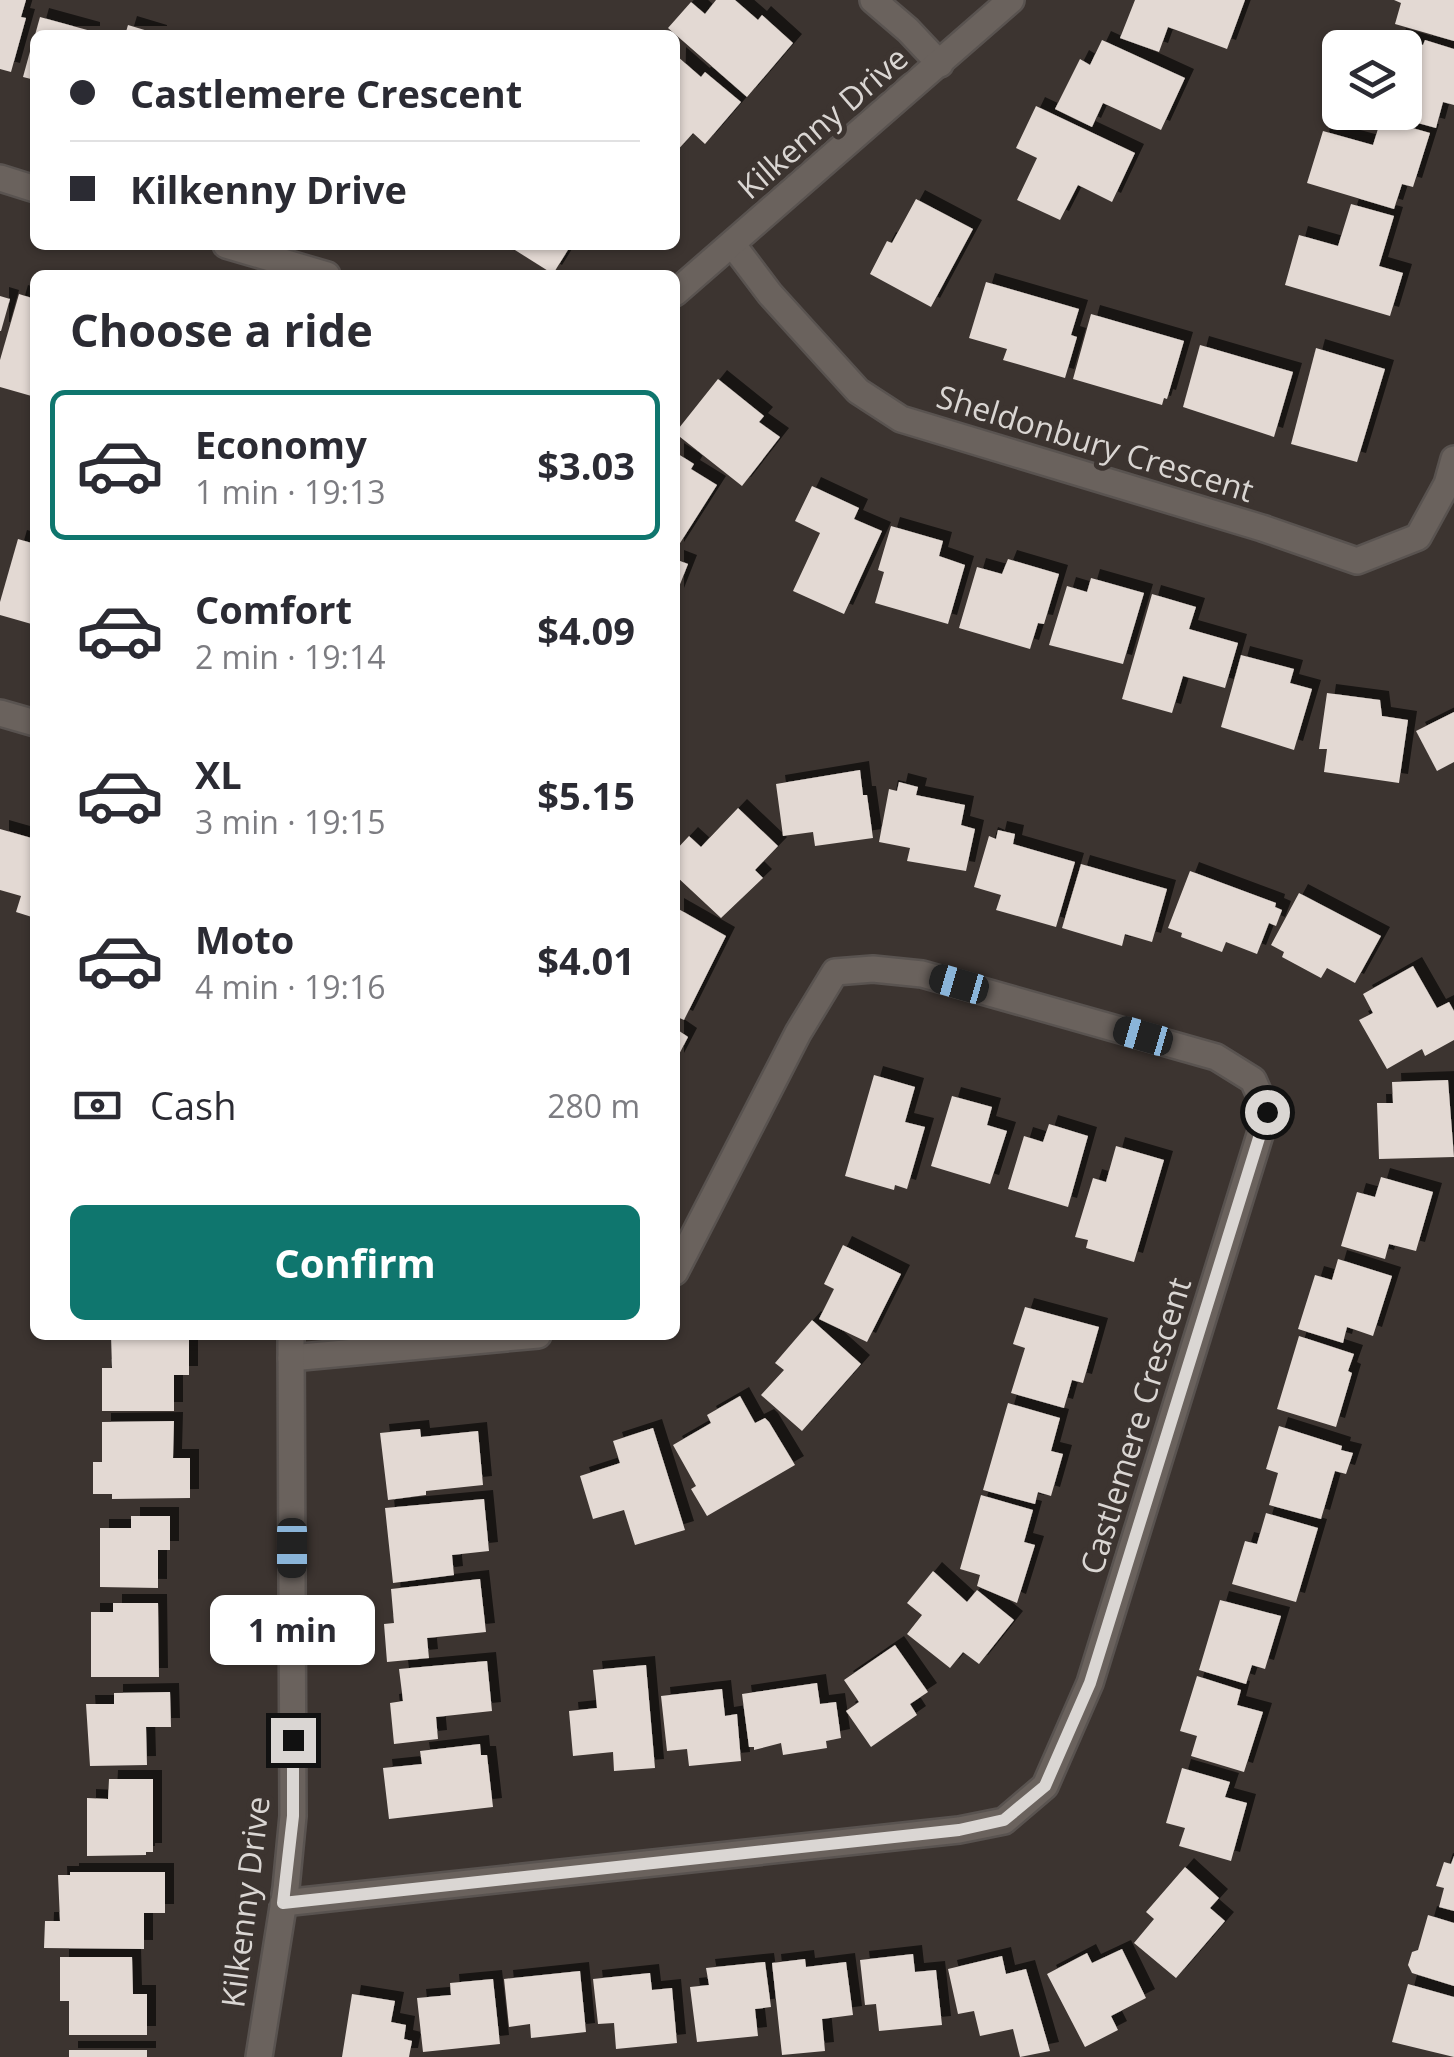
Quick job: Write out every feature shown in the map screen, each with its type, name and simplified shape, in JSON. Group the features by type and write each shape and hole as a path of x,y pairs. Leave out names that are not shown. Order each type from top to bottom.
{"street":[{"path":"873,0 940,64"},
{"name":"Kilkenny Drive","path":"680,289 1011,0"},
{"path":"0,178 30,187"},
{"name":"Sheldonbury Crescent","path":"733,244 770,294 858,390 901,419 1262,528 1357,561 1418,537 1447,484 1454,458"},
{"path":"243,250 310,270"},
{"path":"0,713 30,722"},
{"name":"Castlemere Crescent","path":"283,1903 959,1830 1004,1820 1045,1786 1090,1683 1267,1112 1253,1080 1216,1056 922,974 835,972 798,1033 680,1262"},
{"path":"291,1346 426,1340"},
{"name":"Kilkenny Drive","path":"259,2057 293,1816 291,1346"}],"building":[{"path":"0,0 26,0 21,17 26,18 11,72 0,69"},
{"path":"716,0 735,0 758,20 762,15 793,43 747,97 680,38 680,30 668,28 691,2 705,14"},
{"path":"1135,0 1245,0 1227,49 1168,27 1159,52 1120,38"},
{"path":"1394,0 1454,0 1454,41 1395,24 1401,3"},
{"path":"40,17 87,30 36,30"},
{"path":"1102,40 1185,78 1161,130 1103,103 1092,127 1055,109 1080,59 1090,65"},
{"path":"1425,40 1454,49 1454,105 1443,102 1436,128 1422,124"},
{"path":"30,52 30,79 23,77"},
{"path":"680,59 701,77 705,72 741,102 705,144 693,133 680,147"},
{"path":"1036,106 1135,153 1112,202 1078,185 1060,220 1017,200 1037,158 1016,148"},
{"path":"1378,130 1430,133 1413,187 1402,184 1394,209 1307,183 1323,131 1373,145"},
{"path":"916,199 973,229 931,307 870,274"},
{"path":"1351,204 1394,216 1379,266 1403,273 1390,316 1285,285 1299,235 1338,246"},
{"path":"515,250 568,250 555,270 547,270"},
{"path":"986,282 1079,309 1071,335 1077,337 1065,378 1003,360 1007,349 969,338"},
{"path":"19,294 30,297 30,396 0,387 0,360"},
{"path":"0,296 10,299 1,331 0,331"},
{"path":"1091,314 1184,341 1162,405 1073,379"},
{"path":"1200,345 1293,372 1274,437 1183,407"},
{"path":"1316,348 1385,369 1357,462 1291,444"},
{"path":"718,379 764,416 759,422 780,437 742,486 680,437 680,427"},
{"path":"680,455 694,464 691,469 717,485 680,543"},
{"path":"812,486 859,508 854,519 882,531 844,614 793,591 820,533 795,521"},
{"path":"891,526 943,541 939,556 965,565 948,624 875,603 884,572 878,570"},
{"path":"18,539 30,543 30,624 0,615"},
{"path":"1008,559 1059,574 1044,624 1038,623 1030,649 959,628 977,567 1002,574"},
{"path":"680,561 688,564 680,584"},
{"path":"1091,578 1144,593 1123,664 1049,645 1067,586 1087,592"},
{"path":"1152,594 1196,607 1189,629 1238,643 1225,688 1183,676 1172,713 1122,699"},
{"path":"1241,655 1294,669 1290,683 1312,689 1294,750 1221,727"},
{"path":"1327,693 1380,700 1382,716 1408,720 1399,783 1324,772 1327,749 1319,749"},
{"path":"1454,712 1454,762 1437,771 1416,731"},
{"path":"860,770 873,838 815,846 813,832 783,836 776,784"},
{"path":"899,782 918,787 916,795 965,805 961,825 975,829 966,871 907,861 910,848 879,842 889,789 897,791"},
{"path":"738,808 778,846 755,870 763,878 721,918 680,880 680,846 689,836 701,847"},
{"path":"0,829 30,838 30,916 16,912 21,896 0,890"},
{"path":"998,830 1015,834 1013,844 1075,862 1056,927 996,910 1001,895 974,887 989,836 996,839"},
{"path":"1081,864 1167,889 1152,942 1125,934 1122,946 1062,928"},
{"path":"1190,871 1276,903 1275,907 1282,910 1276,926 1269,923 1257,954 1226,942 1222,952 1168,928"},
{"path":"1299,893 1381,936 1355,983 1327,968 1321,978 1282,957 1284,952 1271,945"},
{"path":"680,910 726,936 684,1020 680,1018"},
{"path":"1413,966 1437,1008 1449,1002 1454,1011 1454,1040 1425,1056 1422,1049 1387,1069 1359,1020 1373,1013 1363,994"},
{"path":"680,1031 688,1037 680,1052"},
{"path":"874,1075 915,1087 905,1122 925,1127 907,1189 895,1185 894,1190 845,1176"},
{"path":"1448,1080 1454,1157 1379,1159 1377,1103 1393,1103 1392,1082"},
{"path":"952,1096 992,1107 987,1125 1007,1131 990,1184 931,1166"},
{"path":"1049,1124 1088,1136 1068,1207 1008,1189 1024,1136 1043,1142"},
{"path":"1116,1146 1164,1160 1134,1262 1086,1248 1088,1240 1075,1237 1093,1178 1106,1182"},
{"path":"1381,1177 1433,1192 1416,1251 1389,1244 1385,1259 1341,1246 1357,1192 1375,1197"},
{"path":"843,1245 901,1274 867,1342 819,1319 834,1289 824,1284"},
{"path":"1338,1259 1392,1276 1373,1336 1347,1327 1343,1343 1298,1329 1315,1275 1332,1280"},
{"path":"1025,1307 1099,1327 1083,1383 1072,1380 1064,1408 1011,1393 1025,1348 1013,1344"},
{"path":"812,1320 861,1364 802,1431 761,1395 784,1370 775,1363"},
{"path":"1299,1336 1354,1354 1336,1427 1277,1409"},
{"path":"111,1340 189,1340 189,1375 174,1375 174,1411 102,1411 102,1368 112,1368"},
{"path":"740,1396 755,1423 765,1418 769,1422 795,1465 707,1516 691,1489 696,1486 673,1445 711,1423 707,1415"},
{"path":"1008,1403 1060,1418 1051,1451 1063,1454 1051,1496 1038,1492 1035,1504 983,1490"},
{"path":"174,1421 173,1458 190,1458 190,1498 112,1499 112,1494 93,1494 93,1462 102,1462 102,1422"},
{"path":"1279,1426 1353,1453 1346,1474 1335,1471 1321,1519 1269,1505 1278,1473 1266,1469"},
{"path":"653,1428 685,1530 635,1545 624,1510 593,1519 580,1476 620,1463 613,1441"},
{"path":"420,1429 421,1437 478,1431 483,1485 388,1500 380,1433"},
{"path":"981,1495 1033,1510 1024,1542 1035,1545 1017,1603 977,1586 980,1575 960,1569"},
{"path":"484,1499 489,1551 452,1555 454,1575 393,1583 385,1508"},
{"path":"1266,1513 1318,1528 1296,1602 1232,1584 1245,1541 1257,1544"},
{"path":"131,1516 170,1516 170,1550 158,1550 158,1588 100,1587 100,1528 131,1528"},
{"path":"933,1571 967,1602 977,1590 1014,1620 979,1664 963,1652 950,1668 907,1634 922,1615 907,1603"},
{"path":"480,1579 486,1632 427,1638 429,1658 387,1662 384,1624 394,1623 391,1589"},
{"path":"1220,1600 1281,1616 1265,1669 1252,1665 1246,1684 1199,1670"},
{"path":"113,1603 158,1603 159,1677 91,1677 91,1612 113,1612"},
{"path":"895,1645 928,1692 910,1704 917,1715 871,1747 846,1711 859,1702 844,1680"},
{"path":"487,1661 492,1711 436,1717 438,1739 394,1744 390,1703 403,1701 399,1669"},
{"path":"646,1665 655,1768 614,1771 613,1752 573,1756 569,1711 597,1708 593,1670"},
{"path":"1197,1676 1241,1690 1237,1705 1263,1712 1244,1772 1191,1756 1197,1736 1180,1731"},
{"path":"817,1683 820,1704 836,1702 841,1738 826,1741 827,1748 783,1755 781,1743 754,1750 749,1747 742,1694"},
{"path":"722,1689 725,1716 737,1714 741,1761 689,1766 687,1749 667,1751 661,1696"},
{"path":"170,1692 171,1727 146,1727 147,1765 90,1766 86,1704 114,1704 114,1693"},
{"path":"480,1744 481,1755 487,1755 493,1807 389,1819 383,1768 422,1764 420,1751"},
{"path":"1182,1768 1230,1782 1225,1797 1247,1803 1231,1861 1179,1846 1185,1828 1166,1823"},
{"path":"109,1779 153,1779 153,1852 87,1856 87,1798 108,1799"},
{"path":"1454,1856 1454,1911 1439,1907 1444,1888 1436,1886 1444,1862 1451,1864"},
{"path":"1185,1867 1219,1898 1210,1908 1225,1921 1176,1978 1134,1943 1154,1919 1146,1912"},
{"path":"165,1872 165,1913 144,1913 144,1949 44,1948 45,1921 60,1921 58,1875"},
{"path":"1428,1915 1454,1923 1454,1986 1412,1973 1408,1965 1412,1952 1418,1950"},
{"path":"1122,1949 1146,1998 1111,2016 1118,2030 1085,2047 1047,1974 1087,1953 1092,1963"},
{"path":"913,1954 915,1972 936,1970 942,2025 879,2031 876,2004 865,2005 860,1960"},
{"path":"1002,1956 1006,1974 1026,1969 1050,2051 1020,2057 1013,2029 980,2036 974,2011 958,2014 948,1969"},
{"path":"60,1957 132,1957 133,1994 147,1994 147,2035 69,2035 69,2001 60,2001"},
{"path":"805,1959 806,1967 846,1962 853,2015 822,2019 825,2051 782,2055 772,1963"},
{"path":"765,1962 771,2007 755,2009 758,2036 697,2042 690,1987 709,1985 706,1968"},
{"path":"580,1971 586,2032 531,2038 530,2024 509,2027 504,1979"},
{"path":"650,1973 652,1990 672,1988 677,2043 616,2049 614,2023 598,2024 593,1979"},
{"path":"493,1979 500,2044 423,2052 417,1998 451,1995 450,1983"},
{"path":"1408,1984 1454,1997 1454,2057 1392,2042"},
{"path":"352,1994 395,2001 391,2022 406,2025 404,2039 412,2041 409,2057 342,2057"},
{"path":"69,2050 147,2050 147,2057 69,2057"}],"route":[{"path":"293,1740 293,1816 283,1903 959,1830 1004,1820 1045,1786 1090,1683 1267,1112"}]}
